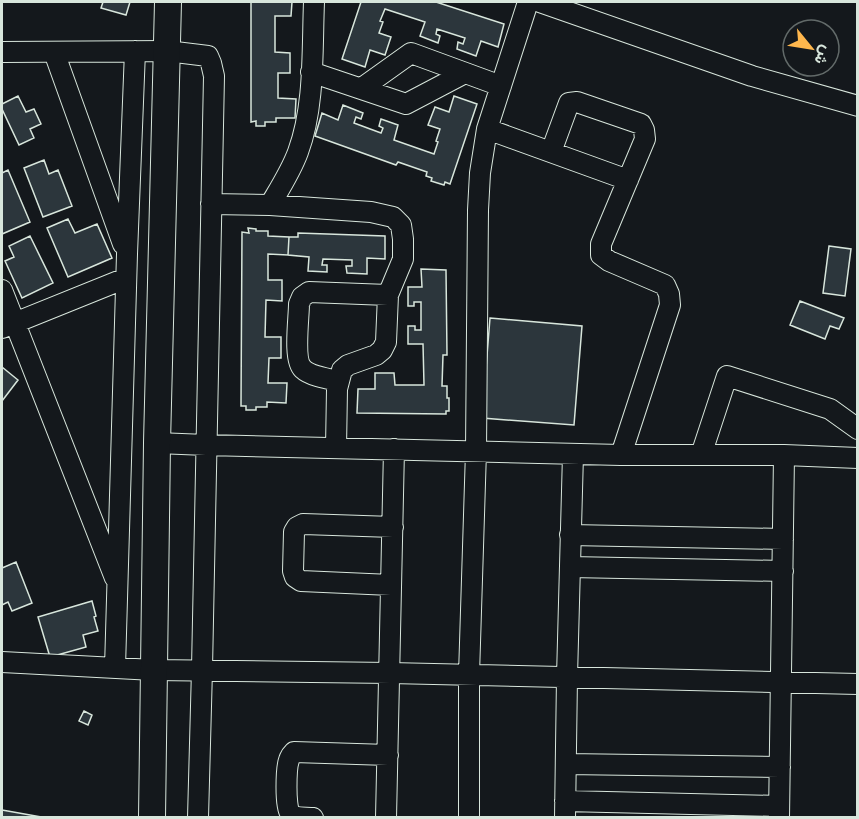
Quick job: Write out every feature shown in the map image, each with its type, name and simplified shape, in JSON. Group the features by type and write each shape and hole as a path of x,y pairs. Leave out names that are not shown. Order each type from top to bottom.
{"main road":[{"path":"152,818 157,443 168,2"}],"street":[{"path":"270,204 288,175 306,128 314,2"},
{"path":"469,818 480,173 488,129 528,2"},
{"path":"540,2 752,76 858,106"},
{"path":"115,668 135,51"},
{"path":"2,52 166,51 208,56 211,63 214,76 198,818"},
{"path":"54,52 127,254"},
{"path":"362,88 411,53 501,86"},
{"path":"311,72 406,104 465,73"},
{"path":"551,152 569,103 576,102 640,124 644,130 645,139 601,244 601,255 609,261 665,285 670,305 621,455"},
{"path":"488,129 628,180"},
{"path":"211,204 270,204 371,212 393,217 400,225 403,259 387,296 386,342 376,356 348,365 342,370 337,389 336,448"},
{"path":"8,326 126,278"},
{"path":"2,290 8,326 117,585"},
{"path":"339,381 315,375 303,369 298,359 299,304 302,297 309,292 387,296"},
{"path":"701,455 727,376 830,409 858,429"},
{"path":"157,443 573,454 784,455 858,458"},
{"path":"386,818 394,449"},
{"path":"573,454 565,809 779,812 784,455"},
{"path":"392,585 301,581 295,577 293,561 294,532 303,524 393,527"},
{"path":"570,535 783,539"},
{"path":"570,567 783,571"},
{"path":"3,660 154,670 202,669 858,684"},
{"path":"313,818 297,817 290,813 287,806 288,763 294,752 388,755"},
{"path":"566,764 780,767"}],"building":[{"path":"103,2 130,2 126,15 101,8"},
{"path":"251,2 292,2 291,16 275,16 275,52 290,53 290,73 278,73 278,98 296,99 295,118 276,118 276,122 265,122 265,126 256,126 256,121 251,122"},
{"path":"361,2 436,2 504,24 498,47 481,41 476,56 457,49 458,42 463,44 465,38 437,29 436,34 440,36 438,43 420,36 425,22 385,9 380,21 383,22 379,33 391,37 385,55 370,50 365,67 342,59"},
{"path":"18,96 26,112 34,109 41,124 30,129 34,138 19,145 2,109 2,104"},
{"path":"454,96 477,104 450,184 445,182 444,185 431,181 432,178 426,176 427,172 398,162 396,165 315,136 322,113 338,120 343,105 363,113 361,119 356,117 354,123 381,133 383,128 379,126 381,119 398,125 394,140 434,154 440,129 428,125 435,107 449,112"},
{"path":"44,160 49,174 58,170 72,206 43,217 24,168"},
{"path":"8,170 30,222 2,234 2,173"},
{"path":"68,219 75,233 97,224 112,258 68,277 47,228"},
{"path":"248,228 268,231 268,236 289,237 288,255 268,254 268,280 282,280 282,301 266,300 265,337 281,337 281,358 269,358 268,383 287,383 286,403 267,402 267,407 256,407 256,410 246,410 246,406 241,406 242,232 249,233"},
{"path":"298,233 385,236 385,259 367,258 367,274 347,273 346,266 352,266 352,260 323,259 322,265 327,265 327,272 308,271 309,257 288,255 289,237 298,237"},
{"path":"30,236 53,283 22,298 5,261 14,257 9,246"},
{"path":"829,246 851,249 845,296 823,293"},
{"path":"421,269 446,270 447,355 443,355 442,386 447,386 449,411 446,411 446,414 357,413 358,389 375,389 375,373 394,373 395,385 424,385 423,344 408,344 408,326 415,326 415,330 421,330 421,302 414,302 414,306 408,306 408,287 422,287"},
{"path":"800,301 844,318 839,329 830,326 825,339 790,325"},
{"path":"490,318 582,326 574,425 482,418"},
{"path":"2,367 18,380 2,401"},
{"path":"16,562 32,603 12,611 8,602 2,605 2,568"},
{"path":"92,601 98,631 83,635 86,647 50,657 38,617"},
{"path":"84,711 92,715 88,725 79,721"},
{"path":"2,810 47,818 2,818"}]}
